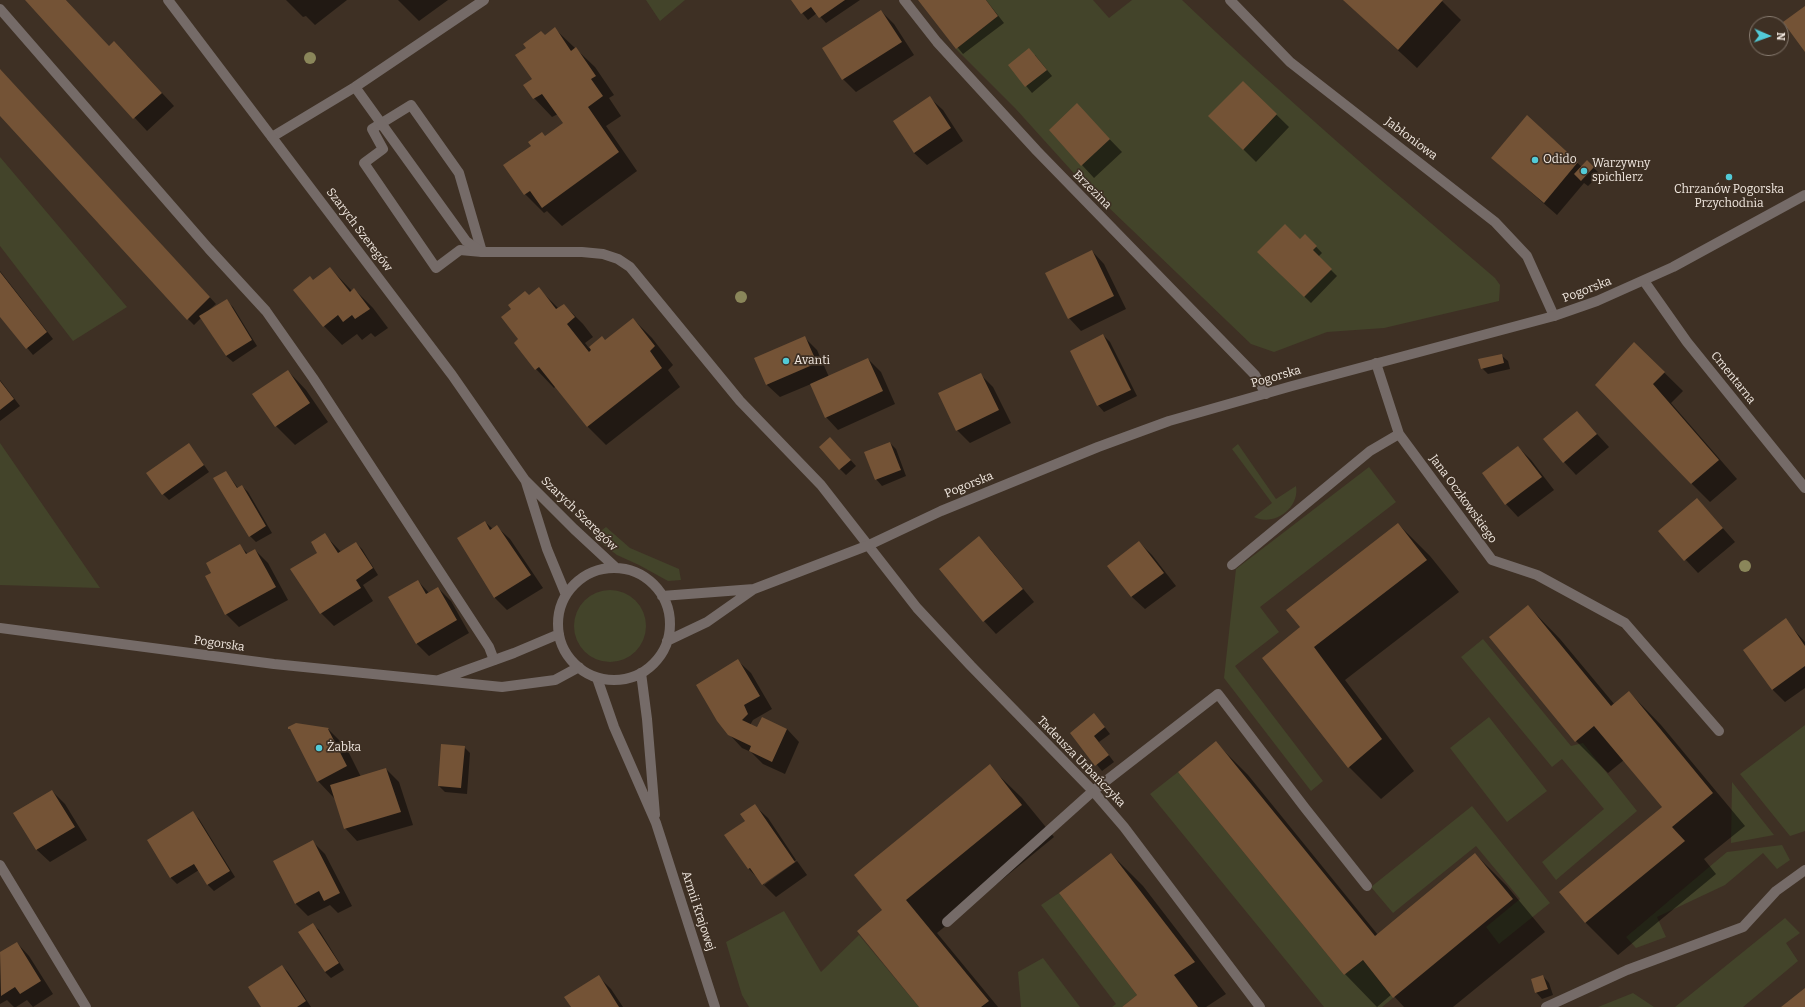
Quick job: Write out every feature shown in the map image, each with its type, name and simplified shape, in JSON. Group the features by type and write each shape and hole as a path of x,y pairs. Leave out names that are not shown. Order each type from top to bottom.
{"street":[{"name":"Szarych Szeregów","path":"168,0 452,375 525,480 574,529 616,567"},
{"path":"272,137 355,87 484,0"},
{"name":"Brzezina","path":"904,0 937,42 1037,152 1255,375 1266,394"},
{"name":"Jabłoniowa","path":"1230,0 1290,62 1495,222 1527,256 1554,316"},
{"path":"0,9 204,243 266,311 318,384 489,647 494,660"},
{"path":"355,87 466,241 482,252"},
{"path":"381,123 411,105 459,173 482,252"},
{"name":"Tadeusza Urbańczyka","path":"381,123 372,129 383,149 364,163 436,268 460,250 482,252 582,252 603,254 618,259 630,266 740,401 821,485 917,608 971,666 1093,791 1124,827 1260,1007"},
{"name":"Pogorska","path":"667,641 707,622 754,590 869,546 940,511 1098,447 1169,421 1376,363 1554,316 1597,301 1644,281 1805,195"},
{"name":"Cmentarna","path":"1644,281 1687,342 1805,488"},
{"name":"Jana Oczkowskiego","path":"1376,363 1399,434 1492,560 1537,575 1625,623 1720,731"},
{"path":"1232,565 1370,451 1399,434"},
{"name":"Szarych Szeregów","path":"525,480 547,549 566,595"},
{"path":"616,567 630,570 644,576 655,586 662,596 669,613 670,627 667,641 661,653 650,666 641,673 616,679 597,678 579,667 564,648 558,620 566,595 575,583 587,574 601,569 616,567"},
{"name":"Pogorska","path":"662,596 754,590"},
{"name":"Pogorska","path":"0,628 274,664 502,687 555,680 579,667"},
{"name":"Pogorska","path":"435,681 560,634"},
{"name":"Armii Krajowej","path":"641,673 647,719 656,823"},
{"name":"Armii Krajowej","path":"597,678 614,727 656,823 715,1007"},
{"path":"947,922 1093,791 1218,694 1367,886"},
{"path":"0,865 86,1007"},
{"path":"1546,1007 1627,970 1743,927 1776,891 1805,870"}],"green space":[{"path":"646,0 685,0 660,21"},
{"path":"986,0 1093,0 1109,18 1132,0 1182,0 1297,107 1495,278 1500,285 1499,301 1384,328 1327,332 1274,352 1251,344 1080,180 1015,108 956,49 998,16"},
{"path":"0,157 127,307 73,341 0,246"},
{"path":"0,443 100,588 0,585"},
{"path":"1238,444 1276,499 1296,486 1294,502 1284,514 1270,519 1254,517 1272,503 1232,449"},
{"path":"1369,467 1396,502 1260,607 1279,632 1235,666 1323,781 1311,791 1224,678 1236,569"},
{"path":"606,527 630,548 679,569 681,580 668,581 617,555 593,537"},
{"path":"610,590 630,596 640,606 646,626 640,646 630,656 610,662 590,656 580,646 574,626 580,606 590,596"},
{"path":"1483,639 1571,746 1583,743 1637,811 1556,880 1542,862 1604,809 1562,759 1552,767 1461,657"},
{"path":"1489,717 1547,791 1507,822 1450,748"},
{"path":"1805,725 1805,831 1790,836 1740,774"},
{"path":"1178,772 1344,975 1363,960 1393,998 1382,1007 1324,1007 1150,794"},
{"path":"1732,782 1774,835 1731,843"},
{"path":"1472,806 1550,903 1499,944 1486,927 1520,899 1476,846 1393,913 1371,887"},
{"path":"1782,845 1790,860 1777,869 1763,853 1725,885 1657,917 1666,937 1636,948 1626,937 1727,852"},
{"path":"1059,893 1137,995 1122,1007 1112,1007 1116,1004 1041,905"},
{"path":"784,911 821,972 859,935 919,1007 749,1007 742,995 726,942"},
{"path":"1785,918 1800,933 1786,943 1798,961 1743,1007 1675,1007"},
{"path":"1043,958 1080,1007 1021,1007 1018,972"},
{"path":"1633,993 1654,1007 1598,1007"}],"building":[{"path":"25,0 66,0 109,46 114,41 162,93 133,119"},
{"path":"791,0 845,0 819,18 811,7 801,14"},
{"path":"918,0 986,0 998,16 956,49"},
{"path":"1343,0 1443,0 1398,50"},
{"path":"1805,6 1805,52 1789,30 1789,18"},
{"path":"881,10 902,42 842,80 822,48"},
{"path":"555,27 571,51 576,47 596,76 591,79 603,96 588,107 619,152 542,208 530,191 524,195 503,165 531,146 528,142 542,132 545,136 563,123 542,94 533,99 523,85 532,79 515,55 526,48 523,44 541,31 545,35"},
{"path":"1029,48 1047,70 1025,87 1008,65"},
{"path":"0,69 210,297 187,320 0,116"},
{"path":"1243,81 1277,114 1243,150 1208,116"},
{"path":"930,96 951,128 914,153 893,121"},
{"path":"1077,103 1110,139 1081,166 1049,130"},
{"name":"Odido","path":"1527,115 1578,162 1544,203 1491,158"},
{"name":"Warzywny spichlerz","path":"1587,160 1594,167 1581,181 1574,174"},
{"path":"1285,224 1300,239 1305,234 1317,246 1313,250 1332,269 1304,297 1257,252"},
{"path":"1092,250 1114,296 1068,319 1045,273"},
{"path":"330,267 350,292 354,288 370,309 355,319 352,315 343,322 338,315 323,327 293,290 310,276 313,280"},
{"path":"0,272 47,332 26,349 0,317"},
{"path":"539,287 556,309 564,304 575,317 567,324 589,352 591,350 589,347 602,336 605,340 633,318 655,346 650,351 662,368 587,427 539,367 535,370 514,343 518,339 501,317 511,309 508,305 525,291 529,295"},
{"path":"227,299 252,340 226,356 199,316"},
{"path":"1103,334 1131,390 1097,406 1070,351"},
{"name":"Avanti","path":"805,336 817,363 766,385 754,358"},
{"path":"1634,342 1665,372 1653,384 1719,460 1691,484 1595,385"},
{"path":"1502,354 1504,363 1481,369 1478,359"},
{"path":"868,358 883,391 825,418 810,384"},
{"path":"288,370 310,403 275,427 252,394"},
{"path":"981,373 999,410 956,431 938,393"},
{"path":"0,381 14,399 0,410"},
{"path":"1577,411 1597,434 1563,463 1543,439"},
{"path":"830,437 851,460 839,470 819,447"},
{"path":"890,442 901,470 875,480 864,452"},
{"path":"189,443 204,465 162,495 146,473"},
{"path":"1518,446 1542,477 1505,505 1482,473"},
{"path":"226,471 237,488 242,485 266,526 249,537 213,478"},
{"path":"1697,498 1723,528 1684,561 1658,531"},
{"path":"485,521 490,530 497,525 531,575 494,598 457,538"},
{"path":"1398,523 1427,560 1314,647 1382,739 1348,768 1262,658 1300,627 1286,610"},
{"path":"325,533 338,553 356,542 373,568 356,580 361,588 320,614 290,569 317,553 311,542"},
{"path":"979,536 1023,589 983,622 939,569"},
{"path":"1139,541 1164,573 1131,597 1107,566"},
{"path":"240,544 246,554 255,549 276,587 225,615 205,576 211,573 206,563"},
{"path":"418,580 426,594 438,587 457,620 416,644 388,597"},
{"path":"1528,605 1611,706 1629,691 1713,793 1672,827 1685,841 1585,923 1559,892 1662,807 1594,726 1575,742 1489,637"},
{"path":"1786,618 1805,646 1805,666 1772,690 1743,650"},
{"path":"738,659 760,696 744,705 748,714 742,720 757,727 762,717 787,729 772,762 749,751 751,746 728,735 717,721 696,685"},
{"path":"1094,713 1105,727 1094,736 1109,755 1095,766 1070,733"},
{"name":"Żabka","path":"296,723 329,728 328,729 347,766 317,782 290,729 288,729 288,727"},
{"path":"1216,741 1375,936 1475,853 1513,899 1393,998 1363,960 1344,975 1178,772"},
{"path":"441,744 465,746 461,788 438,786"},
{"path":"990,764 1022,805 906,900 989,1001 981,1007 919,1007 857,931 882,910 854,875"},
{"path":"386,768 401,812 344,829 330,785"},
{"path":"52,790 75,827 36,850 13,813"},
{"path":"755,804 795,862 762,885 750,868 748,869 724,835 745,821 740,814"},
{"path":"193,811 230,871 207,885 194,864 170,878 147,840"},
{"path":"313,840 340,893 324,901 319,891 295,904 273,861"},
{"path":"1111,853 1195,962 1174,975 1198,1007 1122,1007 1137,995 1059,893"},
{"path":"313,923 339,963 325,972 298,932"},
{"path":"17,942 41,981 20,994 15,987 1,996 0,952"},
{"path":"282,965 306,1001 297,1007 261,1007 248,987"},
{"path":"599,975 619,1007 571,1007 564,997"},
{"path":"1543,975 1548,989 1535,993 1531,979"},
{"path":"1805,988 1805,1007 1781,1007"}],"place":[{"name":"Odido","path":"1535,160"},
{"name":"Warzywny spichlerz","path":"1584,171"},
{"name":"Chrzanów Pogorska Przychodnia","path":"1729,177"},
{"name":"Avanti","path":"786,361"},
{"name":"Żabka","path":"319,748"}]}
